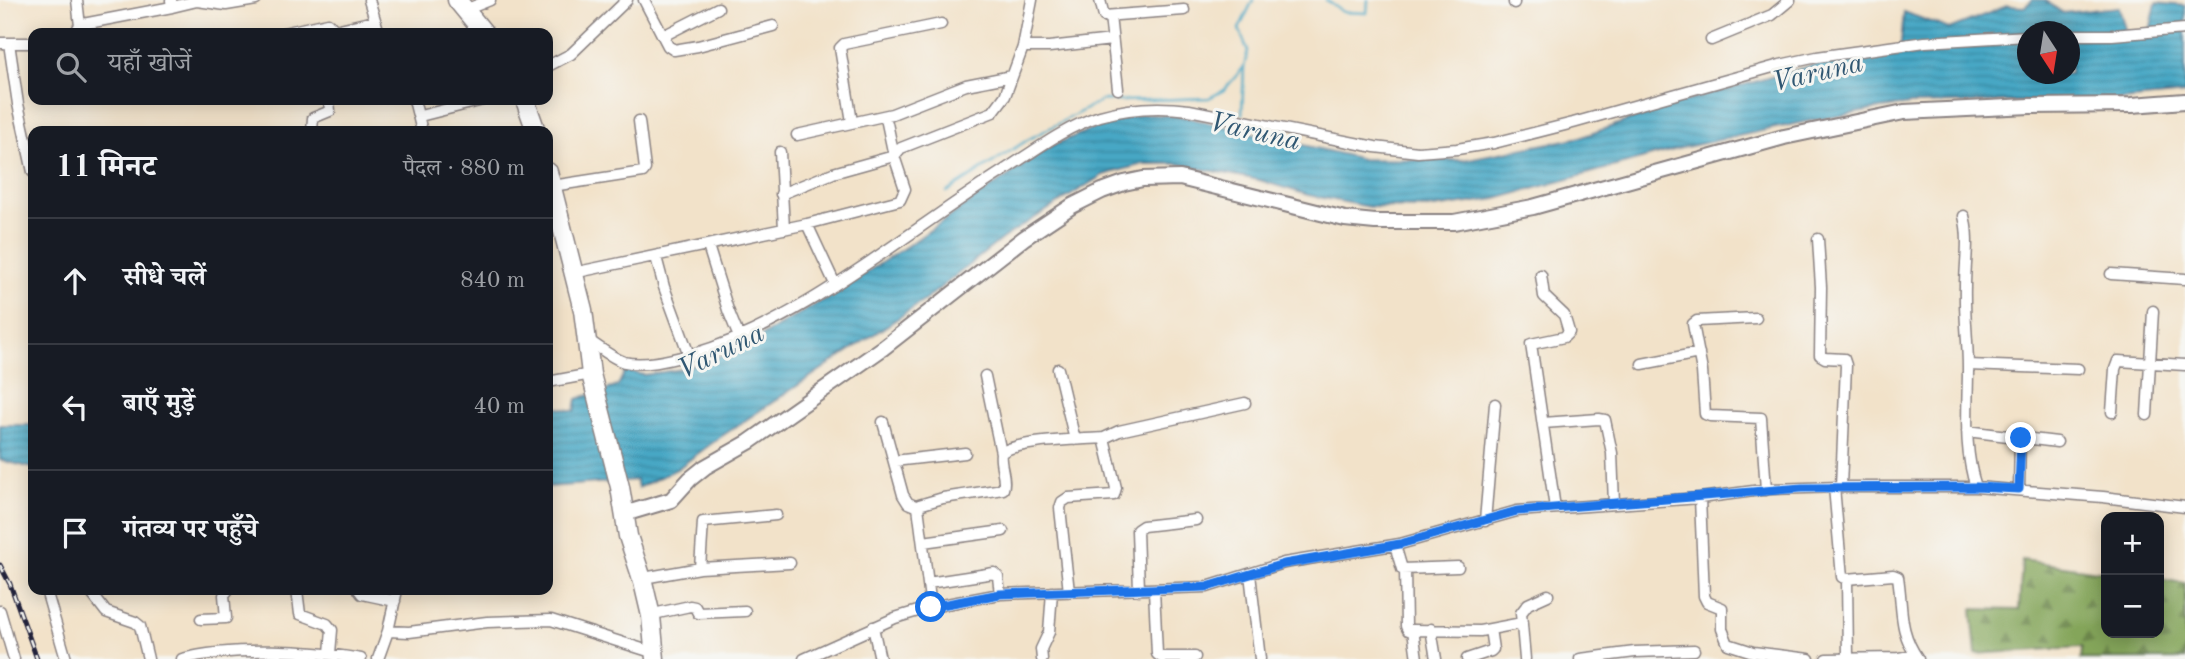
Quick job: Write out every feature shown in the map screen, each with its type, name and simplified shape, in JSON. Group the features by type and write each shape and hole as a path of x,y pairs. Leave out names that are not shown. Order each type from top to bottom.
{"highway":[{"path":"461,5 480,28"},
{"path":"527,105 534,126"},
{"path":"553,191 588,340 591,374 659,657"},
{"path":"626,517 649,578 657,613 659,657"}],"street":[{"path":"76,0 78,28"},
{"path":"135,0 137,13"},
{"path":"82,28 172,4 197,1 226,5 256,0"},
{"path":"369,0 377,28"},
{"path":"461,5 489,0"},
{"path":"553,63 571,54 628,0"},
{"path":"644,0 668,46 674,50 773,26"},
{"path":"781,194 833,173 894,156 901,148 993,112 1005,96 1023,47 1032,0"},
{"path":"1100,0 1103,15 1110,16 1184,10"},
{"path":"1712,40 1772,15 1790,0"},
{"path":"663,36 718,8"},
{"path":"1110,16 1118,89"},
{"path":"350,28 374,21"},
{"path":"306,28 328,23 333,28"},
{"path":"852,122 839,48 844,44 941,24"},
{"path":"2080,35 2185,29"},
{"path":"588,340 631,363 689,355 739,337 776,319 835,284 947,207 1072,127 1128,109 1159,107 1189,110 1418,152 1457,149 1494,143 1573,123 1817,57 1925,42 2017,37"},
{"path":"1023,47 1112,40"},
{"path":"28,43 5,43 28,149"},
{"path":"797,135 892,114 966,85 1012,76"},
{"path":"626,517 671,500 705,467 749,442 883,348 1024,238 1072,206 1124,183 1160,177 1180,178 1345,219 1375,222 1454,222 1533,207 1784,137 1904,112 2185,101"},
{"path":"312,126 313,118 330,111 329,105"},
{"path":"416,105 421,126"},
{"path":"420,116 463,105"},
{"path":"553,179 643,172 639,121"},
{"path":"573,273 807,224 900,200 905,189 887,123"},
{"path":"779,152 784,229"},
{"path":"1964,216 1967,239 1967,431 1969,464 1976,487"},
{"path":"807,224 835,284"},
{"path":"1818,239 1821,307 1819,351 1822,357 1841,358 1846,361 1838,487 1842,577 1898,577 1902,624 1905,636 1917,657 1826,659"},
{"path":"708,246 739,337"},
{"path":"656,257 689,355"},
{"path":"2111,274 2185,279"},
{"path":"1541,275 1544,296 1564,315 1569,332 1564,337 1531,344 1555,508"},
{"path":"2147,415 2153,311"},
{"path":"1756,318 1694,322 1705,414 1760,418 1766,490"},
{"path":"1642,364 1699,353"},
{"path":"2112,412 2118,361 2185,365"},
{"path":"1968,365 2078,369"},
{"path":"1058,369 1075,440"},
{"path":"553,381 591,374"},
{"path":"918,507 922,503 943,498 1003,489 1001,453 985,376"},
{"path":"1001,453 1026,444 1104,438 1119,431 1245,402"},
{"path":"1485,521 1495,404"},
{"path":"1543,423 1605,420 1612,453 1614,504"},
{"path":"883,422 905,501 918,507"},
{"path":"1967,431 2057,442"},
{"path":"1069,592 1060,508 1062,502 1069,498 1114,495 1116,488 1104,438"},
{"path":"2019,489 2021,438"},
{"path":"894,461 965,453"},
{"path":"804,659 873,627 931,607 1000,594 1207,587 1284,564 1395,545 1517,511 1700,498 1766,490 1838,487 2019,489 2185,507"},
{"path":"1700,498 1704,596 1707,602 1721,608 1722,629 1728,644 1753,652 1809,659"},
{"path":"918,507 931,607"},
{"path":"700,568 703,522 776,515"},
{"path":"1139,590 1137,530 1143,526 1196,520"},
{"path":"923,542 1003,531"},
{"path":"1395,545 1400,567 1405,569 1458,567"},
{"path":"649,578 700,568 790,563"},
{"path":"1405,569 1408,629 1480,631 1522,623"},
{"path":"928,583 994,573 998,577 1000,594"},
{"path":"1250,574 1260,659"},
{"path":"1847,579 1848,658"},
{"path":"1154,589 1157,654 1161,657 1195,657"},
{"path":"1042,659 1041,649 1049,632 1052,592"},
{"path":"47,595 66,659"},
{"path":"93,595 106,612 140,626 148,659"},
{"path":"201,619 226,618 224,595"},
{"path":"298,595 300,614 327,624 331,630 330,653"},
{"path":"367,595 395,601"},
{"path":"378,659 396,595"},
{"path":"1525,659 1521,612 1548,595"},
{"path":"657,613 690,606 695,607 698,613 745,611"},
{"path":"0,611 14,659"},
{"path":"388,631 409,632 487,622 551,620 659,657"},
{"path":"873,627 880,659"},
{"path":"1431,629 1436,659"},
{"path":"1467,659 1493,649 1490,629"},
{"path":"1413,630 1417,659"},
{"path":"1580,659 1635,652 1694,650"},
{"path":"182,659 194,656 330,653 361,659"}],"green space":[{"path":"2022,560 2101,571 2101,638 2164,638 2164,580 2185,583 2185,659 2081,659 2082,647 1976,654 1972,609 2019,610"}],"water":[{"name":"Varuna","path":"2033,0 2044,0 2063,13 2119,7 2127,37 2149,37 2156,3 2185,6 2185,94 2121,100 1909,104 1804,122 1681,148 1496,199 1434,208 1370,207 1178,164 1143,164 1103,175 1003,238 925,300 677,469 638,488 636,480 553,487 553,407 575,411 577,399 618,386 625,371 644,375 682,369 737,350 832,295 1051,146 1097,127 1142,114 1180,116 1362,159 1463,160 1582,137 1666,107 1817,64 1900,52 1904,12 1949,29 2007,6 2024,7"},
{"path":"0,425 28,425 28,467 0,460"}],"waterway":[{"name":"Varuna","path":"1242,114 1244,67 1248,51 1239,29 1253,0"},
{"path":"1326,0 1343,12 1367,13 1368,0"},
{"name":"Varuna","path":"947,192 1029,139 1103,100 1209,98 1224,90 1244,67"}],"railway":[{"path":"0,565 10,584 37,659"}],"route":[{"path":"931,607 1000,594 1207,587 1284,564 1400,544 1517,511 1700,498 1769,489 2019,489 2021,438"}]}
